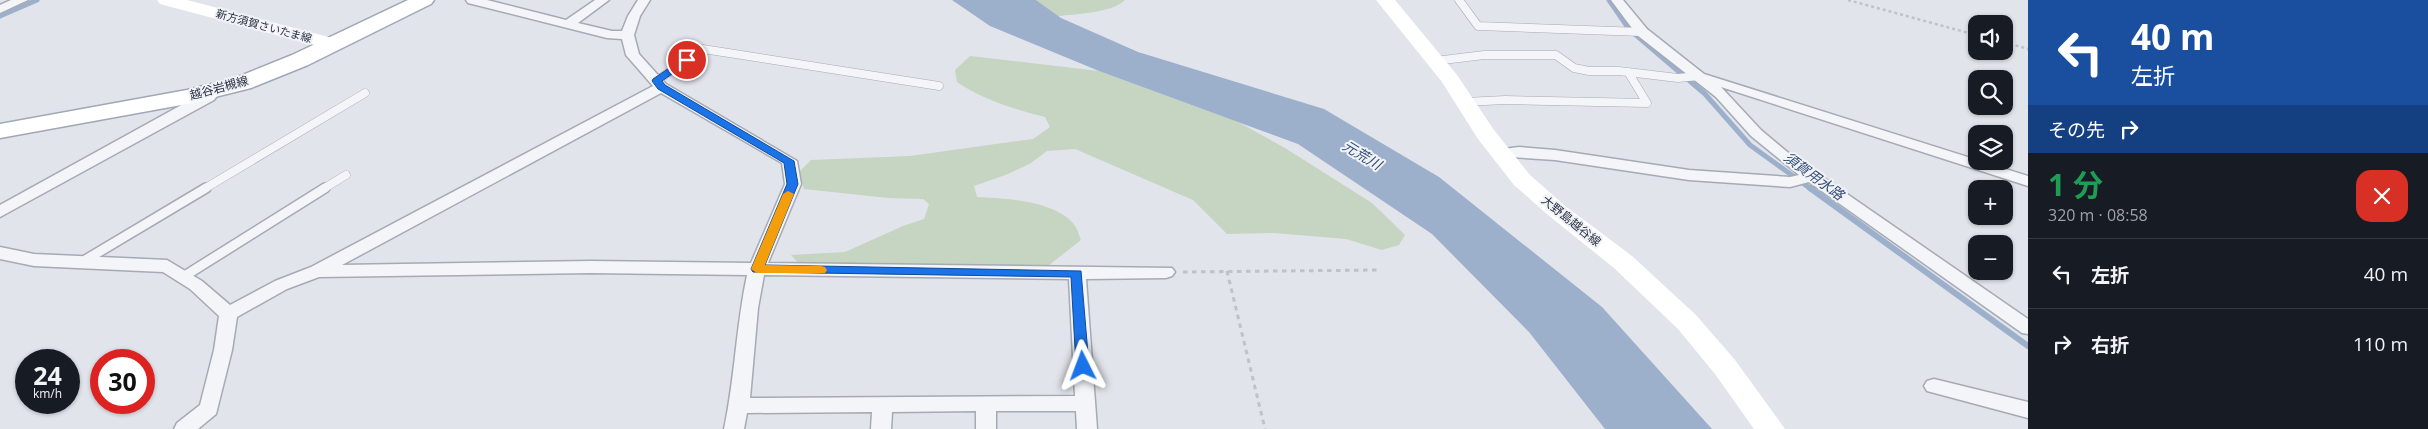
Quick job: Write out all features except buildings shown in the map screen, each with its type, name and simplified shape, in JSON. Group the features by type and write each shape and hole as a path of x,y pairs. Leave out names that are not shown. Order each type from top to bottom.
{"main road":[{"name":"新方須賀さいたま線","path":"166,0 333,44"},
{"name":"越谷岩槻線","path":"0,131 214,91 271,72 424,0"},
{"name":"大野島越谷線","path":"1386,0 1435,61 1522,180 1556,210 1623,262 1687,322 1725,367 1770,429"}],"street":[{"path":"0,9 22,0"},
{"path":"472,0 612,35 627,35"},
{"path":"568,24 603,0"},
{"path":"644,0 634,16 627,35 633,55 659,84 789,161 793,184 757,269 749,308 739,406 734,429"},
{"path":"1617,0 1639,32 1721,94 1756,133 1812,176 2028,328"},
{"path":"1695,76 2028,181"},
{"path":"228,314 281,285 317,271 659,84"},
{"path":"0,212 209,97 214,91"},
{"path":"1502,153 1519,152 1555,155 1689,175 1790,182 1812,176"},
{"path":"0,253 34,260 166,266 196,285 228,314"},
{"path":"317,271 591,267 1077,273 1166,272"},
{"path":"1077,273 1086,429"},
{"path":"184,429 208,409 223,350 228,314"},
{"path":"1934,386 2028,410"},
{"path":"739,406 1085,403"},
{"path":"881,429 883,404"},
{"path":"986,404 986,429"}],"lane":[{"path":"1459,0 1478,26 1639,32"},
{"path":"659,84 703,49 940,86"},
{"path":"1435,61 1484,55 1540,54 1556,55 1574,68 1589,71 1628,72 1678,78 1695,76"},
{"path":"1465,102 1505,100 1647,103 1628,72"},
{"path":"82,262 365,93"},
{"path":"183,277 346,175"}],"path":[{"path":"1848,0 1968,33"},
{"path":"2013,45 2028,49"},
{"path":"1166,272 1377,270"},
{"path":"1227,272 1265,429"}],"green space":[{"path":"1036,0 1125,0 1112,8 1058,16"},
{"path":"970,56 1099,71 1238,122 1285,148 1372,203 1405,235 1399,245 1382,250 1346,239 1274,233 1227,234 1193,200 1075,149 1047,151 1031,163 1008,174 974,186 977,197 1001,198 1044,206 1067,218 1075,226 1081,240 1049,265 801,266 791,255 845,252 903,226 924,219 929,204 923,199 888,198 804,189 799,172 811,160 910,156 1033,139 1050,127 1045,117 988,99 957,82 955,70"}],"water":[{"name":"元荒川","path":"952,0 1036,0 1061,18 1138,52 1324,109 1439,177 1602,307 1712,429 1605,429 1529,332 1432,234 1298,144 1099,71 990,26"}],"waterway":[{"path":"0,16 37,0"},
{"name":"須賀用水路","path":"1609,0 1629,29 1705,94 1750,145 1811,189"},
{"name":"須賀用水路","path":"1810,188 2028,346"}],"slow traffic":[{"path":"788,194 757,269 821,270"}],"route":[{"path":"687,60 656,81 661,87 789,161 793,184 757,269 1077,273 1083,366"}]}
